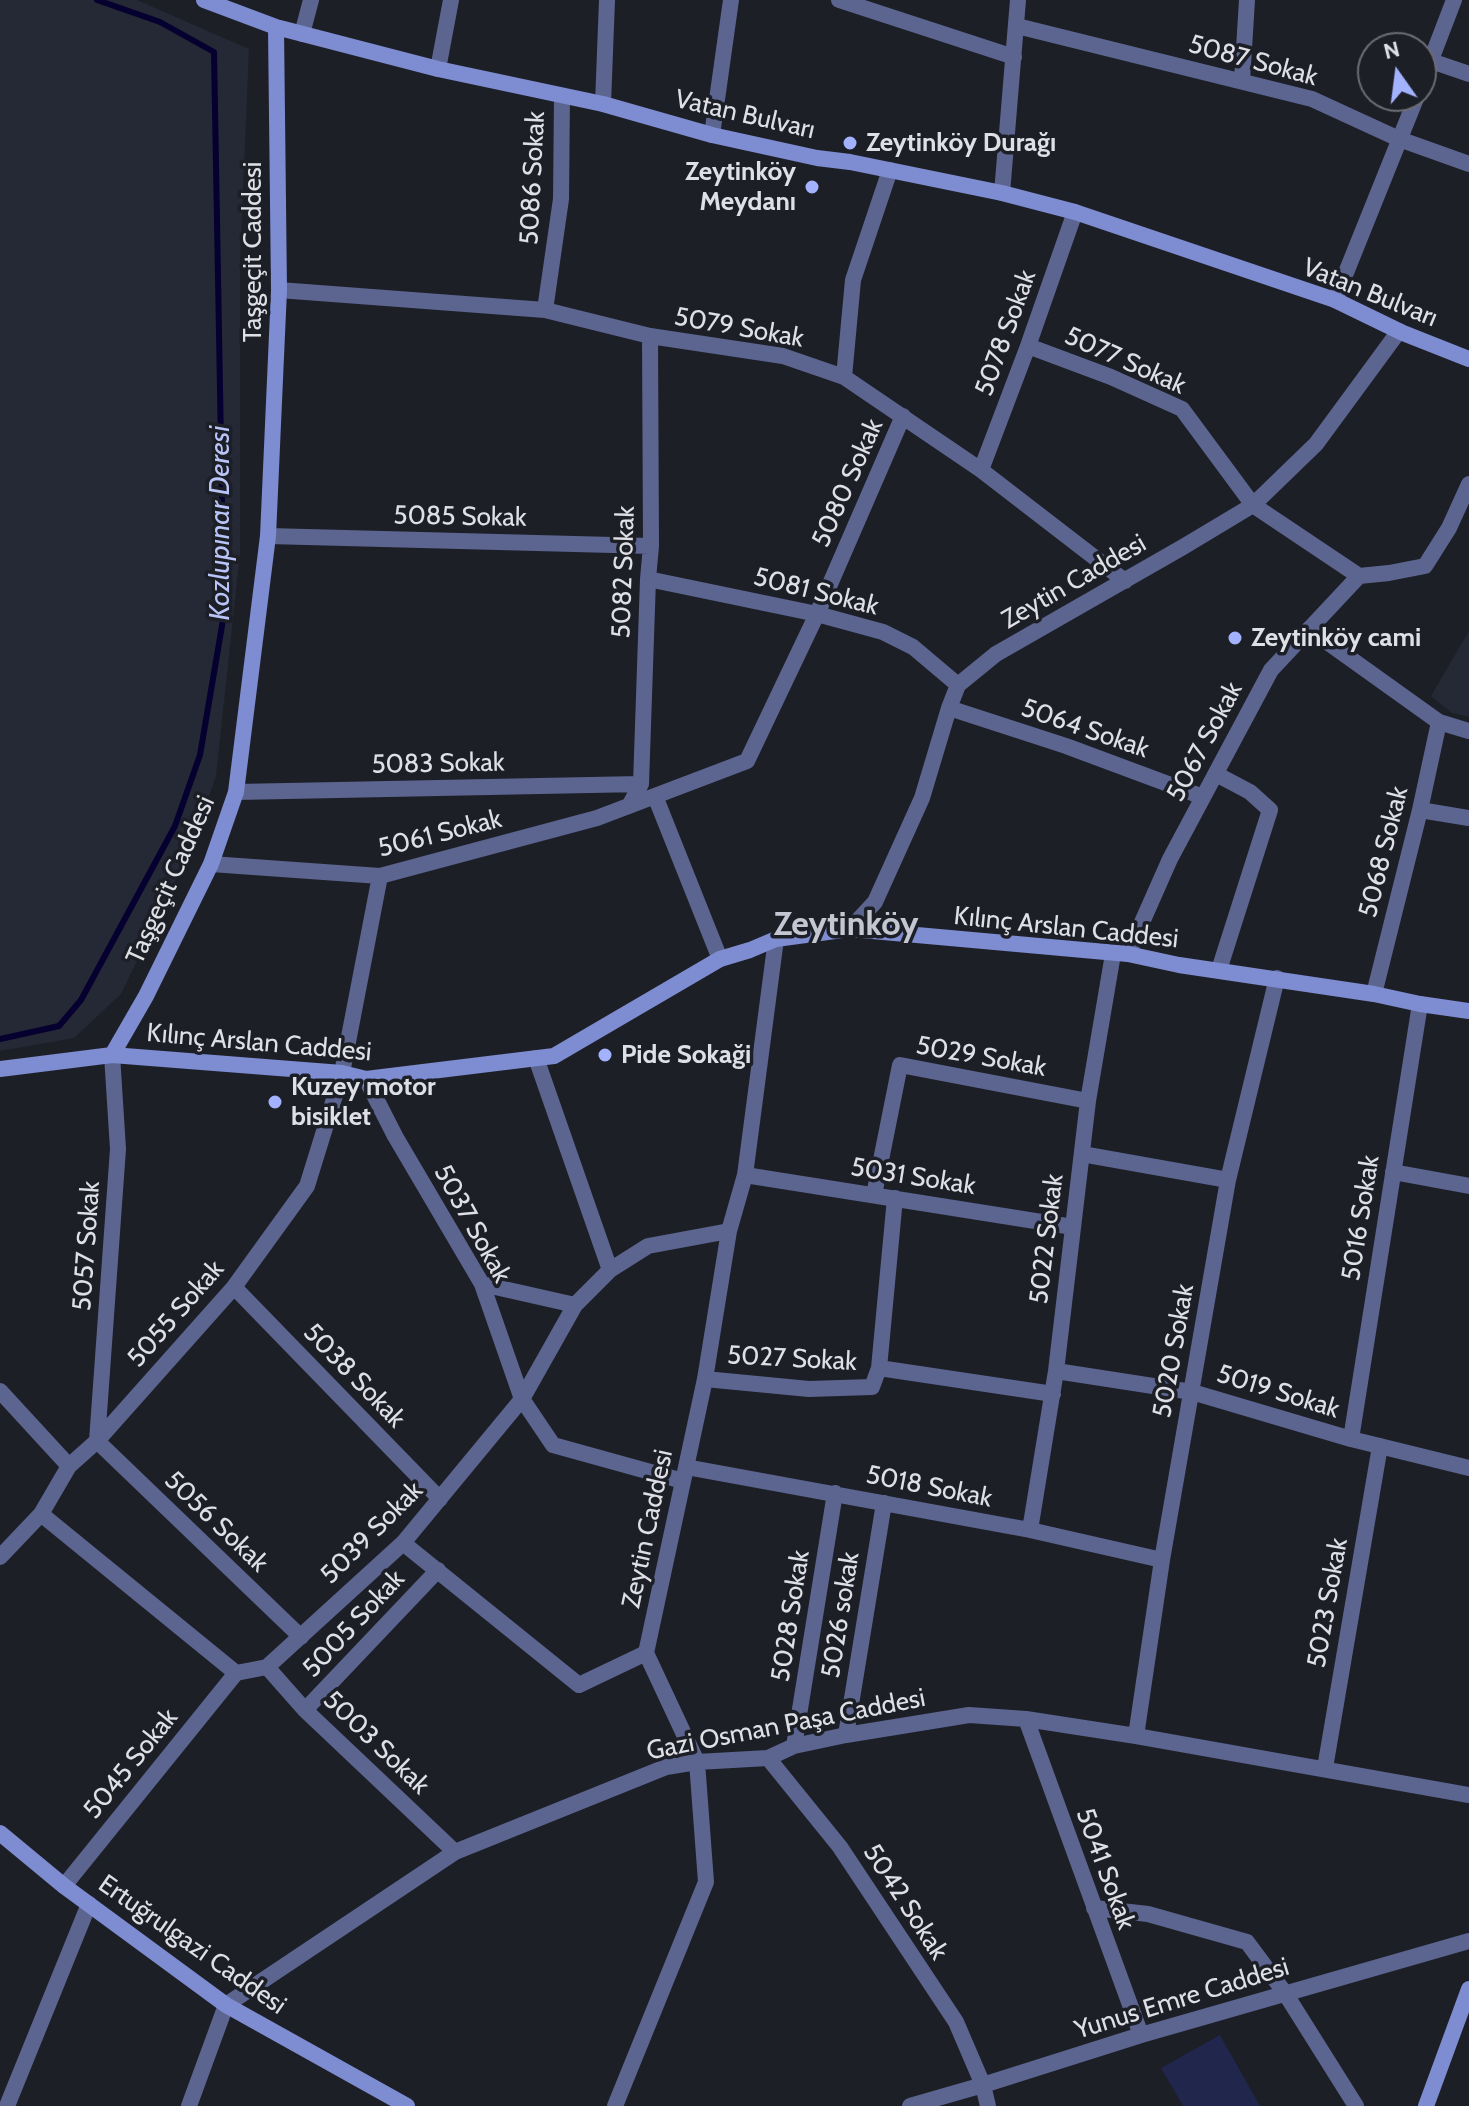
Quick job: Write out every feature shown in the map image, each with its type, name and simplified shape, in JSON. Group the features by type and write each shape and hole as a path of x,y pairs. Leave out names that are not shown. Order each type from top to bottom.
{"street":[{"name":"Vatan Bulvarı","path":"204,0 276,27 438,69 603,104 712,135 1002,193 1075,212 1335,300 1399,331 1469,359"},
{"path":"302,34 311,0"},
{"path":"438,69 451,0"},
{"path":"603,104 607,0"},
{"path":"712,135 731,0"},
{"path":"839,0 1014,57"},
{"path":"1002,193 1018,0"},
{"path":"1242,81 1247,0"},
{"path":"1437,45 1454,0"},
{"name":"5087 Sokak","path":"1017,26 1312,99 1399,139 1469,164"},
{"name":"Taşgeçit Caddesi","path":"112,1055 146,996 211,864 236,792 268,536 279,290 276,27"},
{"path":"1437,63 1469,74"},
{"name":"5086 Sokak","path":"545,310 561,199 562,96"},
{"path":"1335,300 1410,112"},
{"path":"844,377 853,280 890,170"},
{"name":"5078 Sokak","path":"981,470 1075,212"},
{"name":"5079 Sokak","path":"279,290 545,310 650,336 783,356 844,377 981,470 1125,581"},
{"name":"Zeytin Caddesi","path":"850,929 875,902 922,798 958,685 996,654 1253,505 1316,444 1399,331"},
{"name":"5082 Sokak","path":"629,806 641,784 651,546 650,336"},
{"name":"5077 Sokak","path":"1028,346 1111,377 1182,409 1253,505 1359,576"},
{"name":"5080 Sokak","path":"817,614 903,416"},
{"path":"1359,576 1425,566 1449,528 1469,484"},
{"name":"5085 Sokak","path":"268,536 651,546"},
{"name":"5067 Sokak","path":"1121,954 1271,670 1359,576"},
{"name":"5081 Sokak","path":"648,579 817,614 883,632 913,647 958,685"},
{"path":"720,959 655,796 747,761 817,614"},
{"path":"1309,629 1439,722 1469,731"},
{"name":"5064 Sokak","path":"949,708 1066,746 1203,797"},
{"name":"5068 Sokak","path":"1374,994 1439,722"},
{"path":"1216,774 1250,792 1270,810 1219,970"},
{"name":"5083 Sokak","path":"236,792 641,784"},
{"name":"5061 Sokak","path":"211,864 380,876 597,818 655,796"},
{"path":"1420,810 1469,818"},
{"name":"5055 Sokak","path":"0,1557 41,1514 69,1466 97,1441 234,1287 307,1186 342,1073 380,876"},
{"name":"Kılınç Arslan Caddesi","path":"112,1055 342,1073 366,1079 554,1056 720,959 776,939 850,929 1121,954 1469,1011"},
{"name":"Zeytin Caddesi","path":"646,1653 705,1379 729,1231 745,1175 776,939"},
{"name":"5022 Sokak","path":"1030,1530 1053,1394 1088,1101 1121,954"},
{"name":"5020 Sokak","path":"1136,1736 1162,1560 1228,1180 1277,978"},
{"name":"5016 Sokak","path":"1351,1439 1420,1004"},
{"path":"0,1069 112,1055"},
{"name":"5057 Sokak","path":"97,1441 118,1149 112,1055"},
{"path":"536,1058 610,1270"},
{"name":"5029 Sokak","path":"874,1195 900,1065 1088,1101"},
{"name":"5037 Sokak","path":"366,1079 395,1136 482,1284 522,1399 553,1445 684,1474"},
{"path":"1082,1154 1228,1180"},
{"path":"1393,1172 1469,1186"},
{"name":"5031 Sokak","path":"745,1175 1073,1227"},
{"path":"879,1368 895,1198"},
{"name":"5039 Sokak","path":"267,1667 403,1543 522,1399 575,1305 610,1270 648,1246 729,1231"},
{"path":"482,1284 575,1305"},
{"name":"5038 Sokak","path":"234,1287 440,1499"},
{"name":"5027 Sokak","path":"705,1379 809,1389 872,1387 879,1368 1053,1394"},
{"name":"5019 Sokak","path":"1056,1371 1192,1392 1351,1439 1469,1468"},
{"path":"0,1391 69,1466"},
{"name":"5056 Sokak","path":"97,1441 301,1637"},
{"name":"5023 Sokak","path":"1325,1768 1380,1446"},
{"name":"5018 Sokak","path":"684,1474 835,1493 1030,1530 1162,1560"},
{"name":"5028 Sokak","path":"794,1746 835,1493"},
{"name":"5026 sokak","path":"846,1735 884,1503"},
{"path":"41,1514 236,1673 267,1667"},
{"path":"403,1543 579,1685 646,1653 697,1762 706,1882 615,2106"},
{"name":"5005 Sokak","path":"305,1710 438,1570"},
{"name":"5003 Sokak","path":"267,1667 305,1710 455,1852"},
{"name":"5045 Sokak","path":"64,1886 236,1673"},
{"name":"Gazi Osman Paşa Caddesi","path":"226,2005 455,1852 666,1767 768,1758 794,1746 846,1735 969,1715 1026,1719 1469,1795"},
{"name":"5041 Sokak","path":"1026,1719 1141,2035"},
{"name":"5042 Sokak","path":"768,1758 840,1847 956,2022 983,2085 988,2106"},
{"name":"Ertuğrulgazi Caddesi","path":"0,1833 64,1886 226,2005 407,2106"},
{"path":"7,2106 89,1904"},
{"path":"1094,1908 1148,1914 1247,1942 1285,1993 1356,2106"},
{"name":"Yunus Emre Caddesi","path":"910,2106 1141,2035 1469,1941"},
{"path":"1426,2106 1469,1989"},
{"path":"189,2106 226,2005"}],"shaded area":[{"path":"0,0 137,0 249,49 240,265 240,553 216,776 190,851 121,994 74,1038 0,1051"},
{"path":"1469,631 1469,717 1452,713 1431,696"},
{"path":"1220,2035 1260,2106 1183,2106 1161,2068"}],"waterway":[{"name":"Kozlupınar Deresi","path":"0,1039 59,1026 81,1000 175,826 200,755 224,614 214,52 160,22 97,0"}],"place":[{"name":"Zeytinköy Durağı","path":"850,143"},
{"name":"Zeytinköy Meydanı","path":"812,187"},
{"name":"Zeytinköy cami","path":"1235,638"},
{"name":"Pide Sokaği","path":"605,1055"},
{"name":"Kuzey motor bisiklet","path":"275,1102"}],"district":[{"name":"Zeytinköy","path":"846,925"}]}
